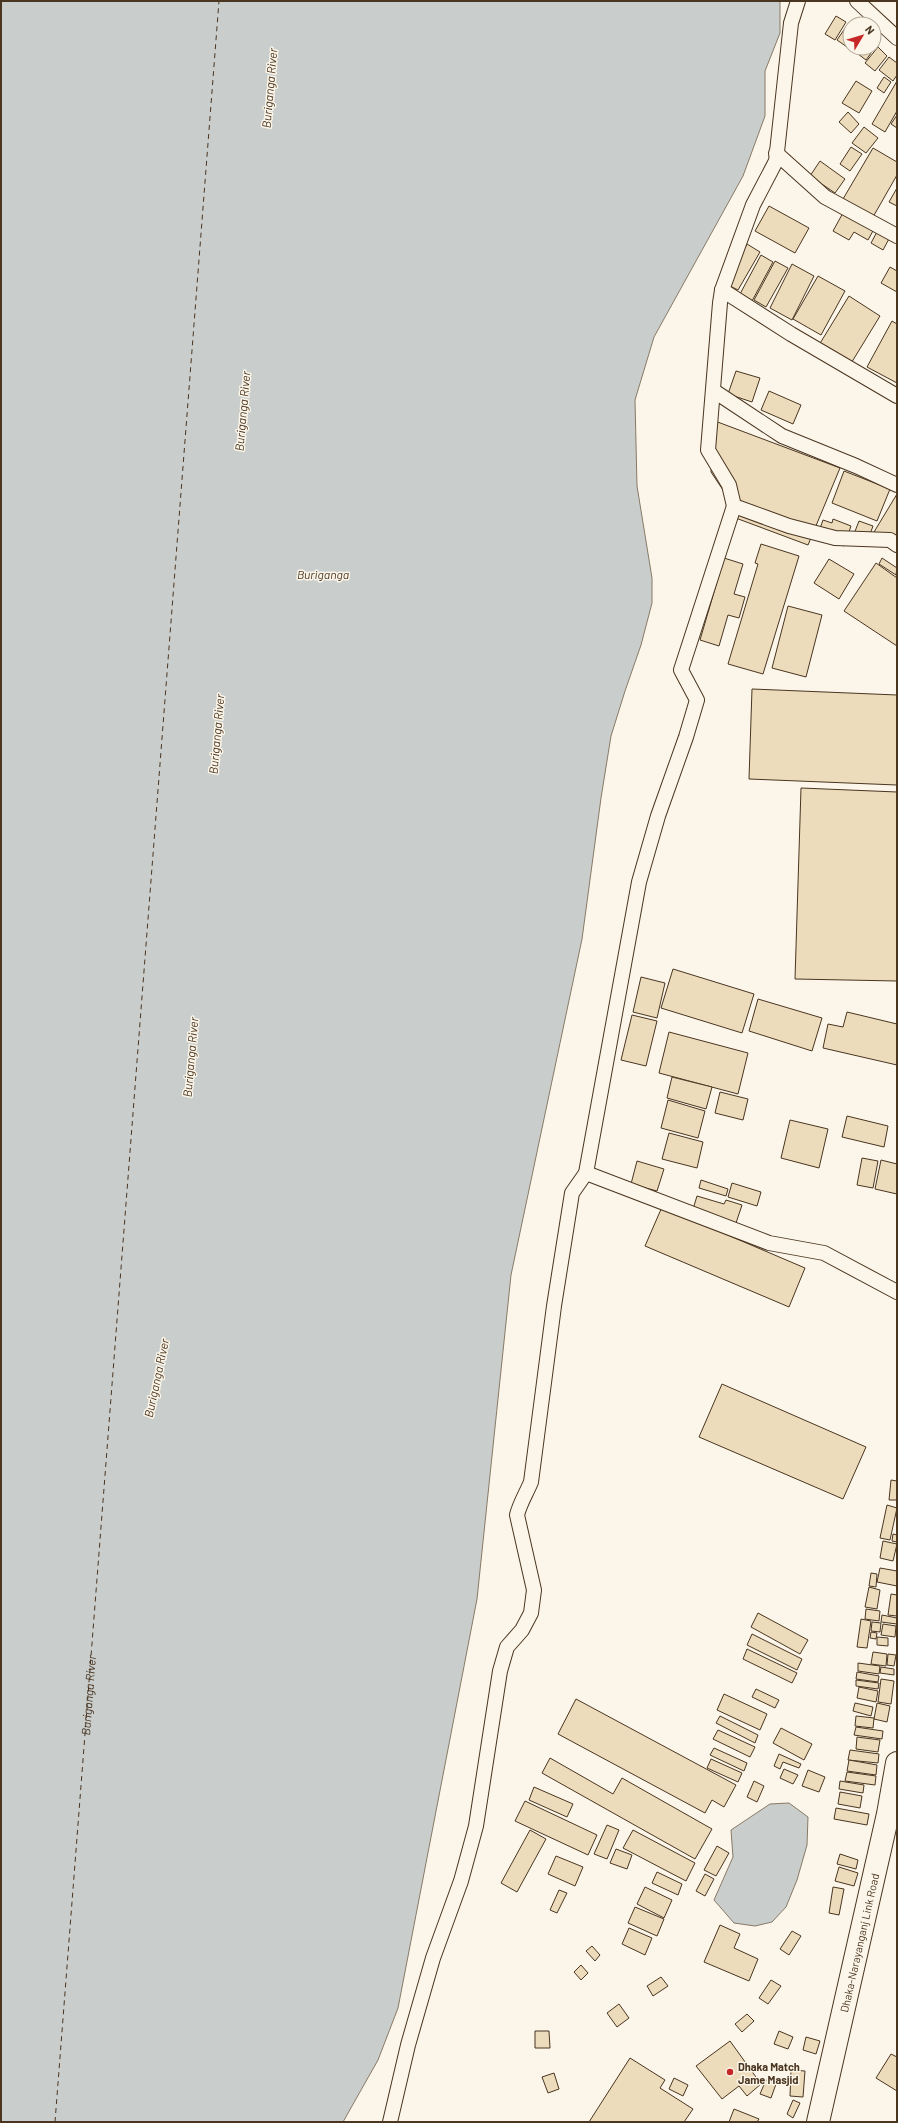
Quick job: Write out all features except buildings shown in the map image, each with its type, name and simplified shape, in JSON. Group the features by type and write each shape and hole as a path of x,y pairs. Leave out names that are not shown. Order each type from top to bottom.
{"highway":[{"name":"Dhaka-Narayanganj Link Road","path":"818,2122 888,1814 897,1763"}],"street":[{"path":"390,2122 408,2045 433,1958 461,1881 476,1826 500,1670 507,1647 522,1630 531,1613 534,1590 517,1515 519,1505 526,1496 531,1482 554,1306 572,1194 586,1173 639,882 658,816 686,737 697,700 681,670 734,506 729,485 708,450 722,290 753,205 776,161 791,23 798,1"},
{"path":"857,1 897,38"},
{"path":"776,153 825,198 897,236"},
{"path":"722,290 791,334 897,396"},
{"path":"714,391 782,436 856,466 897,485"},
{"path":"734,506 789,526 835,538 890,540 897,545"},
{"path":"586,1173 769,1243 824,1253 897,1292"}],"water":[{"name":"Buriganga","path":"1,1 780,1 780,33 765,71 765,116 743,176 654,337 635,400 637,486 652,578 652,603 641,645 611,736 582,939 511,1275 477,1599 398,2008 378,2060 343,2122 1,2122"},
{"path":"789,1803 808,1817 807,1845 797,1880 786,1907 772,1922 755,1926 734,1923 714,1900 733,1857 731,1830 770,1804"}],"ferry route":[{"path":"55,2122 219,1"}],"place":[{"name":"Dhaka Match Jame Masjid","path":"730,2072"}],"water label":[{"name":"Buriganga River","path":"269,88"},
{"name":"Buriganga River","path":"242,411"},
{"name":"Buriganga River","path":"216,734"},
{"name":"Buriganga River","path":"190,1057"},
{"name":"Buriganga River","path":"156,1378"},
{"name":"Buriganga River","path":"88,1695"}]}
